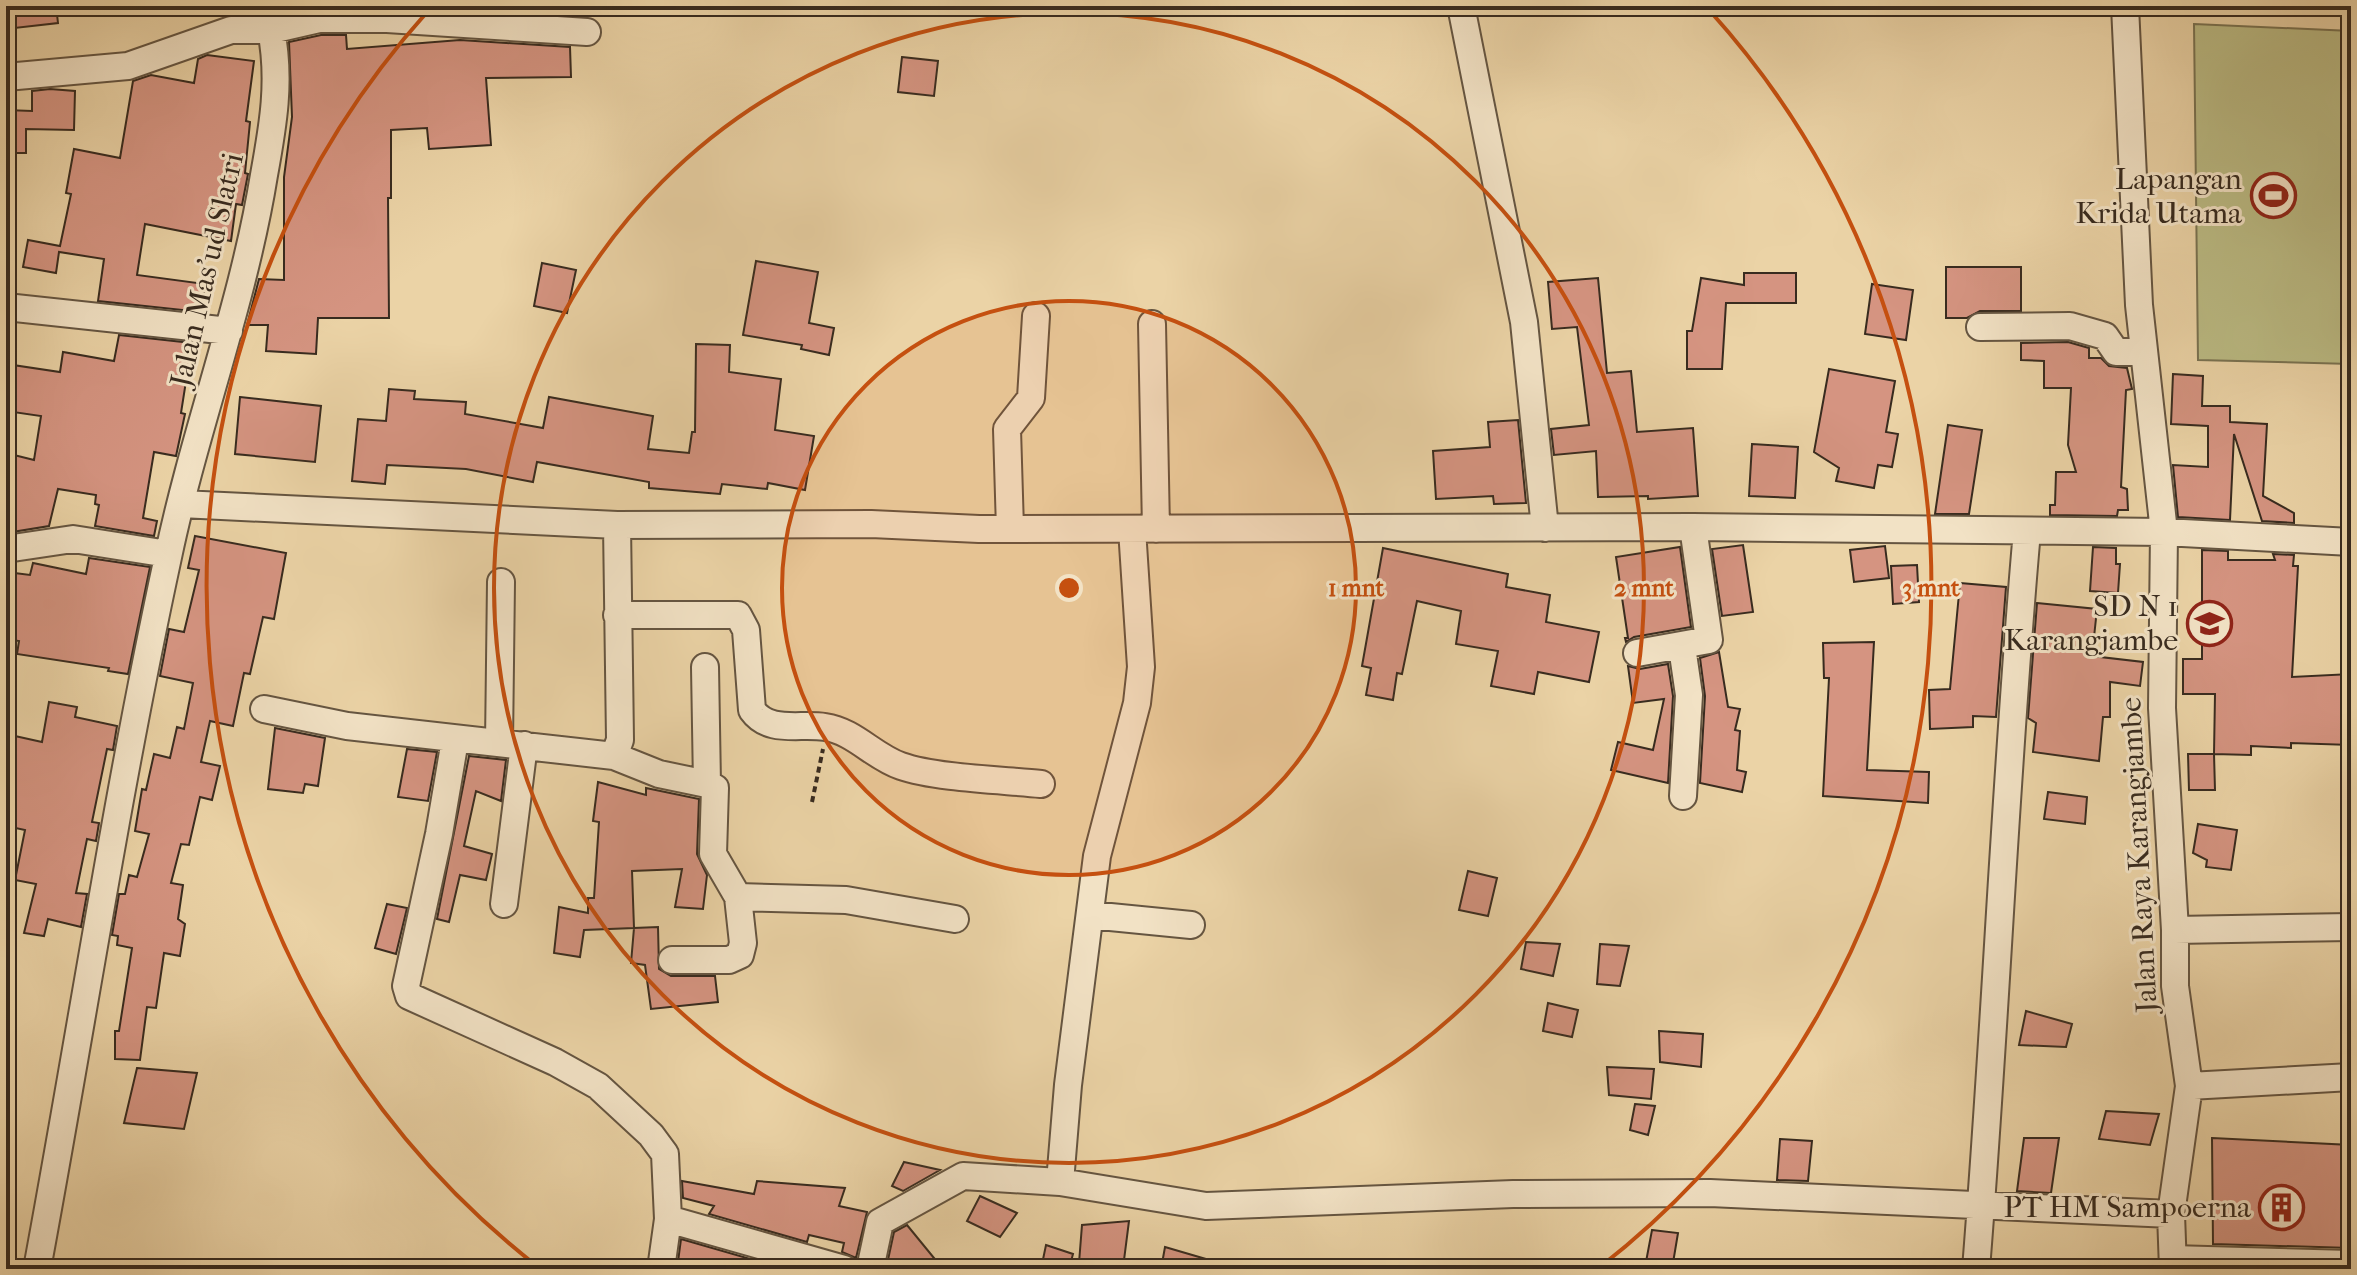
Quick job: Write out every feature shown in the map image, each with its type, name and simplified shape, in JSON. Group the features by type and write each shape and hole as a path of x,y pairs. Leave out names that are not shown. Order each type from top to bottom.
{"street":[{"name":"Jalan Raya Karangjambe","path":"2125,6 2139,305 2164,532 2162,708 2175,930 2175,986 2189,1086 2171,1214 2173,1261"},
{"path":"1469,7 1524,322 1545,528"},
{"path":"6,77 128,66 231,30 271,30 319,13 587,32"},
{"name":"Jalan Mas'ud Slatri","path":"37,1269 127,759 168,554 254,240 275,101 277,61 271,30"},
{"path":"6,307 229,331"},
{"path":"1010,529 1007,429 1031,398 1036,316"},
{"path":"1060,1182 1068,1085 1090,915 1107,811 1138,691 1152,324"},
{"path":"1980,327 2070,326 2105,336 2116,352 2144,352"},
{"path":"181,504 617,525 730,522 1010,529 1693,527 2164,532 2351,542"},
{"path":"614,756 620,740 617,525"},
{"path":"1637,653 1709,640 1693,527"},
{"path":"1976,1269 1993,1061 2011,711 2027,531"},
{"path":"6,549 73,539 168,554"},
{"path":"501,582 512,744 504,904"},
{"path":"617,615 738,615 746,630 750,698 760,720 770,725 827,727 861,742 881,759 906,768 1041,784"},
{"path":"1682,647 1689,695 1683,796"},
{"path":"705,667 707,784"},
{"path":"264,709 347,726 614,756 659,774 715,788 713,854 738,897 743,943 740,955 729,960 672,960"},
{"path":"455,740 439,834 406,986 409,996 555,1062 598,1086 651,1135 665,1154 668,1219 661,1269"},
{"path":"738,897 846,900 955,919"},
{"path":"1090,915 1191,925"},
{"path":"2175,930 2351,927"},
{"path":"2189,1086 2351,1077"},
{"path":"870,1269 880,1222 963,1176 1060,1182 1206,1206 1513,1194 1710,1193 2171,1214"},
{"path":"668,1219 844,1269"}],"lane":[{"path":"2173,1261 2351,1258"}],"path":[{"path":"812,802 827,727"}],"green space":[{"name":"Lapangan Krida Utama","path":"2194,24 2351,31 2351,364 2198,360"}],"building":[{"path":"6,6 56,6 58,23 6,29"},
{"path":"321,35 346,35 347,49 460,40 570,47 571,77 486,78 491,145 429,149 427,128 391,130 389,318 318,318 316,354 266,351 268,325 247,325 259,279 284,280 284,177 292,117 289,42"},
{"path":"207,55 254,61 246,121 250,122 245,173 248,174 242,205 236,204 231,241 145,224 137,275 205,284 201,312 98,301 104,259 59,252 56,273 23,267 28,240 60,246 71,194 66,193 74,149 120,158 133,81 151,75 194,83 198,59"},
{"path":"902,57 938,61 934,96 898,92"},
{"path":"32,91 75,91 74,130 26,129 26,153 6,153 6,110 32,111"},
{"path":"756,261 818,272 809,323 834,328 829,355 801,349 802,345 743,335"},
{"path":"542,263 576,270 567,313 534,306"},
{"path":"1946,267 2021,267 2021,311 1980,311 1967,318 1946,318"},
{"path":"1744,273 1796,273 1796,303 1726,303 1722,369 1687,369 1687,331 1692,331 1701,278 1744,285"},
{"path":"1598,278 1607,373 1631,371 1637,432 1693,428 1698,496 1648,499 1648,496 1598,497 1596,451 1554,455 1551,429 1589,425 1577,327 1552,329 1548,282"},
{"path":"1872,284 1913,290 1906,340 1865,334"},
{"path":"119,335 192,343 181,413 185,414 176,456 154,452 143,518 157,521 154,536 95,526 99,505 95,504 96,495 58,489 49,526 6,533 6,453 34,460 41,416 6,411 6,364 60,372 63,352 114,361"},
{"path":"2068,342 2089,348 2089,358 2101,358 2109,366 2127,368 2132,389 2126,390 2121,487 2127,489 2128,510 2118,510 2117,516 2050,515 2050,505 2055,505 2056,472 2076,472 2068,445 2071,388 2044,388 2044,361 2021,360 2021,343"},
{"path":"696,344 730,345 729,372 781,379 775,430 814,436 805,490 768,483 767,489 722,484 720,494 649,488 649,482 537,462 533,482 466,469 387,465 385,484 352,481 358,419 386,421 389,389 415,391 414,399 466,402 465,414 543,428 549,397 653,416 648,449 689,453 692,432 695,432"},
{"path":"1829,369 1895,381 1886,432 1898,434 1892,467 1878,465 1874,488 1836,481 1839,468 1814,452"},
{"path":"2173,374 2203,376 2202,406 2230,406 2230,422 2267,424 2263,496 2294,513 2294,523 2262,521 2234,434 2230,520 2178,517 2173,465 2208,467 2208,426 2171,424"},
{"path":"240,397 321,406 315,462 235,454"},
{"path":"1518,420 1526,503 1494,504 1493,496 1436,499 1433,451 1490,447 1488,422"},
{"path":"1948,425 1982,430 1969,514 1935,514"},
{"path":"1752,444 1798,447 1795,498 1749,496"},
{"path":"195,536 286,553 274,619 263,617 250,674 244,673 233,726 210,721 201,762 220,766 212,800 200,797 189,845 181,844 171,883 183,885 178,919 185,924 180,956 164,953 156,1008 147,1007 140,1060 115,1059 115,1031 119,1031 132,948 117,945 118,936 112,935 119,894 125,894 129,875 137,877 149,834 135,831 142,789 146,790 154,754 170,758 177,727 184,729 193,683 160,676 169,629 184,632 199,570 188,568"},
{"path":"1743,545 1753,612 1722,616 1712,549"},
{"path":"1885,546 1889,578 1854,582 1850,550"},
{"path":"1680,547 1691,627 1634,637 1626,642 1625,638 1628,638 1616,557"},
{"path":"2093,547 2116,548 2116,564 2120,564 2118,593 2090,591"},
{"path":"1383,548 1508,574 1506,587 1550,595 1546,622 1599,632 1589,682 1538,672 1534,694 1491,686 1498,651 1456,644 1461,611 1417,601 1402,674 1397,673 1393,700 1366,695 1371,668 1362,666"},
{"path":"2202,550 2228,551 2228,560 2275,560 2273,554 2294,555 2293,566 2298,566 2292,677 2351,674 2351,745 2291,743 2291,748 2251,746 2251,755 2214,754 2215,694 2183,694 2183,659 2202,659"},
{"path":"89,558 150,567 128,674 108,671 109,668 17,654 19,641 6,639 6,572 30,575 33,563 86,574"},
{"path":"1917,565 1919,602 1893,604 1891,566"},
{"path":"1960,583 2006,587 1996,717 1973,716 1973,727 1930,729 1929,690 1950,689"},
{"path":"2037,603 2097,609 2092,656 2143,662 2140,686 2110,682 2110,717 2103,717 2099,761 2033,752 2036,723 2028,718"},
{"path":"1874,642 1867,770 1929,772 1928,803 1823,796 1829,678 1824,678 1823,643"},
{"path":"1719,652 1728,707 1740,709 1735,730 1740,731 1737,770 1746,772 1742,792 1700,783 1705,696 1700,658"},
{"path":"1668,664 1673,696 1668,783 1611,770 1618,742 1653,750 1664,699 1633,703 1628,666 1640,669"},
{"path":"49,702 77,707 75,717 117,726 113,750 107,749 92,822 99,823 96,841 87,839 76,893 87,894 81,927 48,919 44,936 24,933 36,884 15,880 25,830 6,826 6,734 42,742"},
{"path":"275,728 325,738 318,786 305,784 303,793 268,789"},
{"path":"407,749 437,752 428,801 398,797"},
{"path":"2188,754 2214,754 2215,790 2189,790"},
{"path":"469,756 506,760 501,801 476,791 464,846 492,854 486,880 460,875 449,922 437,919"},
{"path":"598,782 646,795 646,788 699,799 697,854 707,875 703,909 675,907 682,869 632,871 634,928 584,930 580,957 554,953 559,907 588,913 588,898 594,898 599,822 593,821"},
{"path":"2048,792 2087,797 2085,824 2044,819"},
{"path":"2198,824 2237,830 2231,870 2206,867 2207,860 2193,853"},
{"path":"1468,871 1497,878 1488,916 1459,910"},
{"path":"387,904 407,908 396,954 375,948"},
{"path":"658,927 659,969 671,976 715,976 718,1002 651,1009 645,965 631,963 634,928"},
{"path":"1526,942 1560,944 1553,976 1521,969"},
{"path":"1600,944 1629,946 1620,986 1597,984"},
{"path":"1548,1003 1578,1010 1572,1037 1543,1031"},
{"path":"2026,1011 2072,1024 2066,1047 2019,1045"},
{"path":"1659,1031 1703,1034 1701,1067 1660,1062"},
{"path":"1607,1067 1654,1069 1651,1099 1609,1095"},
{"path":"137,1068 197,1073 184,1129 124,1123"},
{"path":"1635,1104 1655,1106 1648,1135 1630,1130"},
{"path":"2106,1111 2159,1114 2150,1145 2099,1139"},
{"path":"2024,1138 2059,1138 2051,1193 2017,1191"},
{"name":"PT HM Sampoerna","path":"2212,1138 2351,1145 2351,1248 2213,1244"},
{"path":"1780,1139 1812,1141 1808,1181 1777,1180"},
{"path":"904,1162 940,1170 903,1191 892,1186"},
{"path":"682,1181 754,1194 757,1181 845,1188 839,1206 867,1212 856,1258 842,1252 844,1243 809,1235 807,1242 709,1214 714,1206 683,1198"},
{"path":"980,1196 1017,1213 1000,1237 967,1221"},
{"path":"1129,1221 1123,1268 1079,1263 1082,1225"},
{"path":"907,1225 943,1269 886,1269 894,1232"},
{"path":"1652,1230 1678,1233 1672,1269 1645,1267"},
{"path":"681,1239 785,1269 677,1269"},
{"path":"1046,1245 1073,1254 1069,1269 1041,1269"},
{"path":"1165,1247 1223,1264 1222,1269 1161,1269"},
{"path":"2213,1264 2351,1268 2351,1269 2213,1269"}],"place":[{"name":"Lapangan Krida Utama","path":"2273,196"},
{"name":"SD N 1 Karangjambe","path":"2209,623"},
{"name":"PT HM Sampoerna","path":"2282,1207"}]}
